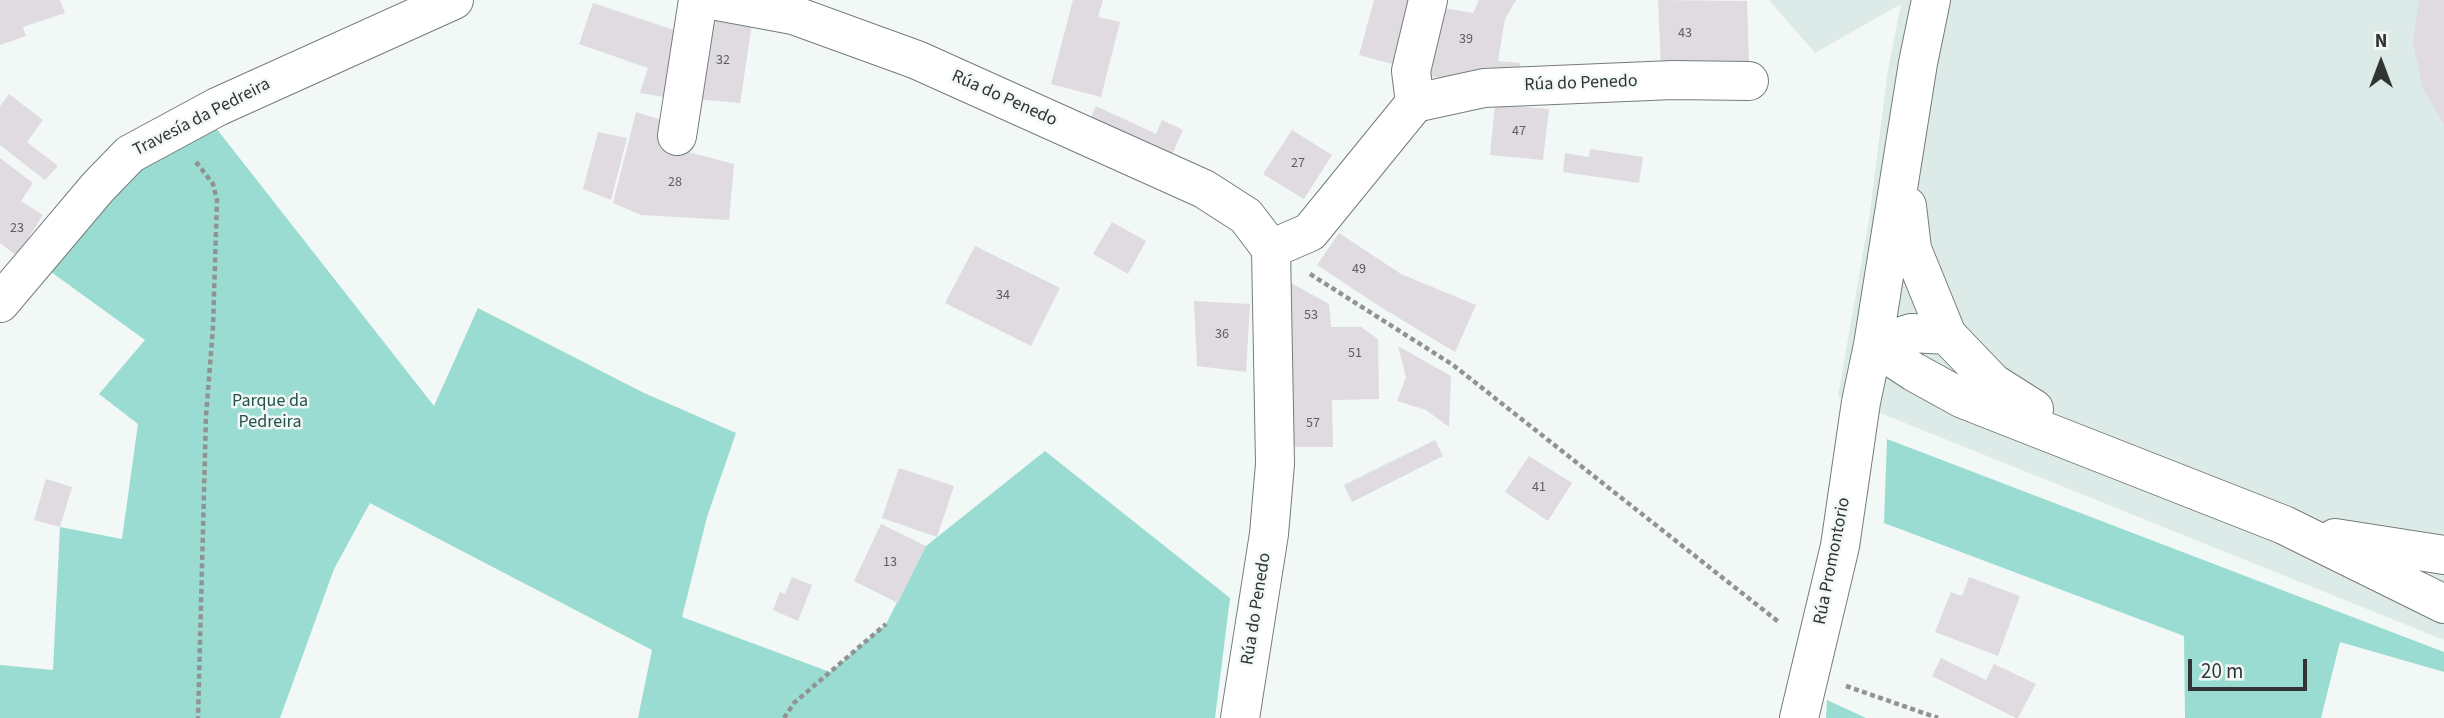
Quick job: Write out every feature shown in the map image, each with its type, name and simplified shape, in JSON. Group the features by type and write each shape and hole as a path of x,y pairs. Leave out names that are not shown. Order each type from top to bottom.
{"street":[{"name":"Travesía da Pedreira","path":"0,303 97,187 130,154 217,107 454,0"},
{"path":"677,136 698,0"},
{"name":"Rúa do Penedo","path":"712,0 793,15 917,60 1204,189 1246,216 1271,248 1275,464 1269,534 1240,718"},
{"path":"1271,248 1310,232 1415,103 1411,71 1428,0"},
{"name":"Rúa Promontorio","path":"1798,718 1840,546 1861,402 1931,0"},
{"name":"Rúa do Penedo","path":"1415,103 1485,88 1673,80 1749,81"},
{"path":"1902,163 1912,249 1947,335 1993,383 2113,459"},
{"path":"1873,345 1911,333 1947,335"},
{"path":"1873,345 1963,399 2284,525 2444,604"},
{"path":"2284,525 2354,542 2444,555"}],"path":[{"path":"173,130 213,184 217,200 213,327 206,416 198,718"},
{"path":"1271,248 1453,365 1812,662 1938,718"},
{"path":"784,718 794,703 886,624"}],"shaded area":[{"path":"1769,0 2444,0 2444,640 1838,396 1869,219 1888,70 1901,4 1815,53"}],"green space":[{"name":"Parque da Pedreira","path":"212,123 434,406 478,308 644,393 736,433 707,517 682,617 830,672 886,624 926,546 1045,451 1230,598 1215,718 638,718 652,650 370,503 334,569 280,718 0,718 0,665 53,670 60,527 122,539 138,424 99,394 145,340 47,269 147,159"},
{"path":"1887,439 2444,652 2444,672 2340,642 2321,718 2185,718 2184,636 1884,523"},
{"path":"1827,700 1866,718 1826,718"}],"building":[{"path":"0,0 60,0 65,13 23,27 26,36 0,45"},
{"path":"1073,0 1103,0 1098,17 1120,22 1101,97 1051,84"},
{"path":"1374,0 1414,0 1396,65 1359,55"},
{"path":"1479,0 1516,0 1505,19 1498,61 1520,63 1519,76 1457,79 1424,76 1437,7 1473,13"},
{"path":"1658,0 1747,1 1749,65 1661,69"},
{"path":"2419,0 2444,0 2444,124 2423,88 2413,43"},
{"path":"593,3 683,33 675,99 640,93 648,68 579,44"},
{"path":"707,14 752,24 740,103 694,99"},
{"path":"9,94 43,120 27,142 58,166 45,180 0,145 0,106"},
{"path":"1495,104 1549,109 1543,160 1490,155"},
{"path":"1096,106 1156,134 1162,120 1183,130 1171,157 1090,120"},
{"path":"636,112 668,122 662,145 734,164 729,220 641,215 613,203"},
{"path":"1292,130 1332,155 1304,199 1263,174"},
{"path":"598,132 627,138 611,200 583,189"},
{"path":"1590,149 1643,157 1639,183 1563,172 1565,153 1589,157"},
{"path":"0,158 33,183 21,201 43,215 17,256 0,243"},
{"path":"1112,222 1146,241 1128,274 1093,254"},
{"path":"1339,233 1401,274 1476,305 1455,352 1317,265"},
{"path":"975,246 1060,288 1031,346 945,303"},
{"path":"1291,283 1329,304 1331,327 1361,327 1378,339 1379,399 1332,400 1333,447 1294,447"},
{"path":"1194,301 1250,304 1246,372 1197,366"},
{"path":"1398,346 1451,376 1449,427 1426,410 1397,401 1406,377"},
{"path":"1435,440 1443,456 1352,502 1344,485"},
{"path":"1529,456 1572,483 1548,521 1505,492"},
{"path":"899,468 954,486 937,537 882,518"},
{"path":"46,479 72,487 60,527 34,520"},
{"path":"881,524 926,546 898,603 854,581"},
{"path":"792,577 812,585 798,621 773,610 780,592 785,594"},
{"path":"1969,577 2020,596 1998,656 1935,632 1951,592 1962,596"},
{"path":"1941,658 1986,680 1994,664 2036,684 2016,718 1932,676"}]}
